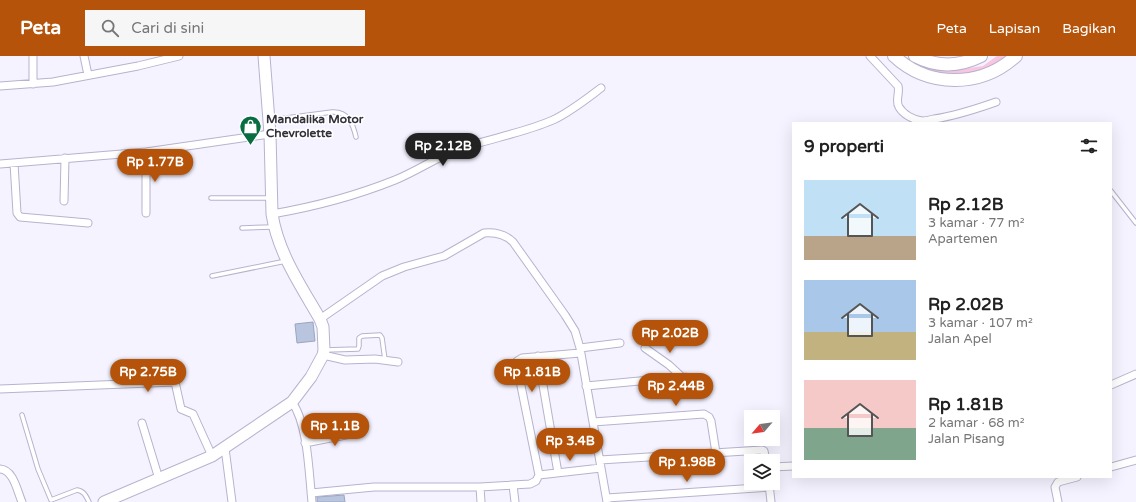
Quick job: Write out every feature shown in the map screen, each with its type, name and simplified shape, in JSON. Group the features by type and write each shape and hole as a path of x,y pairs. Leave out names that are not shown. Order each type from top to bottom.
{"highway":[{"path":"894,56 901,63 912,70 926,76 948,81 966,80 984,75 1000,68 1016,56"},
{"path":"915,56 933,63 943,64 964,62 981,56"}],"main road":[{"path":"104,502 121,499 160,479 212,456 225,448 292,402 311,377 324,352 323,327 320,319 287,261 274,227 271,198 270,120 264,56"}],"street":[{"path":"33,56 33,84"},
{"path":"84,56 88,75"},
{"path":"0,86 53,82 131,68 180,56"},
{"path":"870,56 898,86 899,91 897,103 903,113 909,117 921,121 945,118 996,102"},
{"path":"272,214 314,206 372,189 411,173 450,153 471,145 535,127 568,112 600,88"},
{"path":"0,164 146,152 270,134"},
{"path":"146,152 146,213"},
{"path":"64,201 66,158"},
{"path":"14,163 17,213 20,217 88,223"},
{"path":"320,319 382,276 404,267 444,256 484,234 491,232 507,236 513,242 575,331 607,500 744,487"},
{"path":"311,493 374,487 480,487 530,484 536,481 540,475 517,361 522,358 580,351 620,343"},
{"path":"645,348 669,365 682,377"},
{"path":"324,352 345,360 375,359 398,362"},
{"path":"538,356 558,473"},
{"path":"1112,385 1136,374"},
{"path":"586,386 682,377 696,378"},
{"path":"0,389 175,382 181,409 193,414 212,456"},
{"path":"292,402 297,409 302,422 312,502"},
{"path":"593,422 704,414 709,417 711,421 716,453"},
{"path":"142,423 160,479"},
{"path":"305,443 361,432"},
{"path":"225,448 232,502"},
{"path":"600,460 762,450 765,454"},
{"path":"1112,467 1136,460"},
{"path":"780,467 792,466"},
{"path":"540,475 601,468"},
{"path":"0,470 5,470 9,473 22,502"},
{"path":"1058,502 1055,487 1058,482 1073,478"},
{"path":"513,485 514,502"},
{"path":"480,487 481,502"},
{"path":"770,490 771,502"}],"lane":[{"path":"270,120 339,112 350,120 354,128 356,138"},
{"path":"1112,192 1136,223"},
{"path":"211,198 271,198"},
{"path":"242,228 274,227"},
{"path":"212,276 287,261"},
{"path":"324,352 358,349 360,346 359,338 362,336 380,335 382,338 385,360"},
{"path":"22,415 38,469 51,500 77,490 81,490 89,502"}],"shaded area":[{"path":"997,56 1010,56 983,72 950,76 928,71 910,61 910,58 913,58 933,69 948,71 983,66"}],"building":[{"path":"313,322 315,341 297,343 295,324"},
{"path":"344,495 345,502 317,502 317,497"}],"place":[{"name":"Mandalika Motor Chevrolette","path":"251,146"}]}
